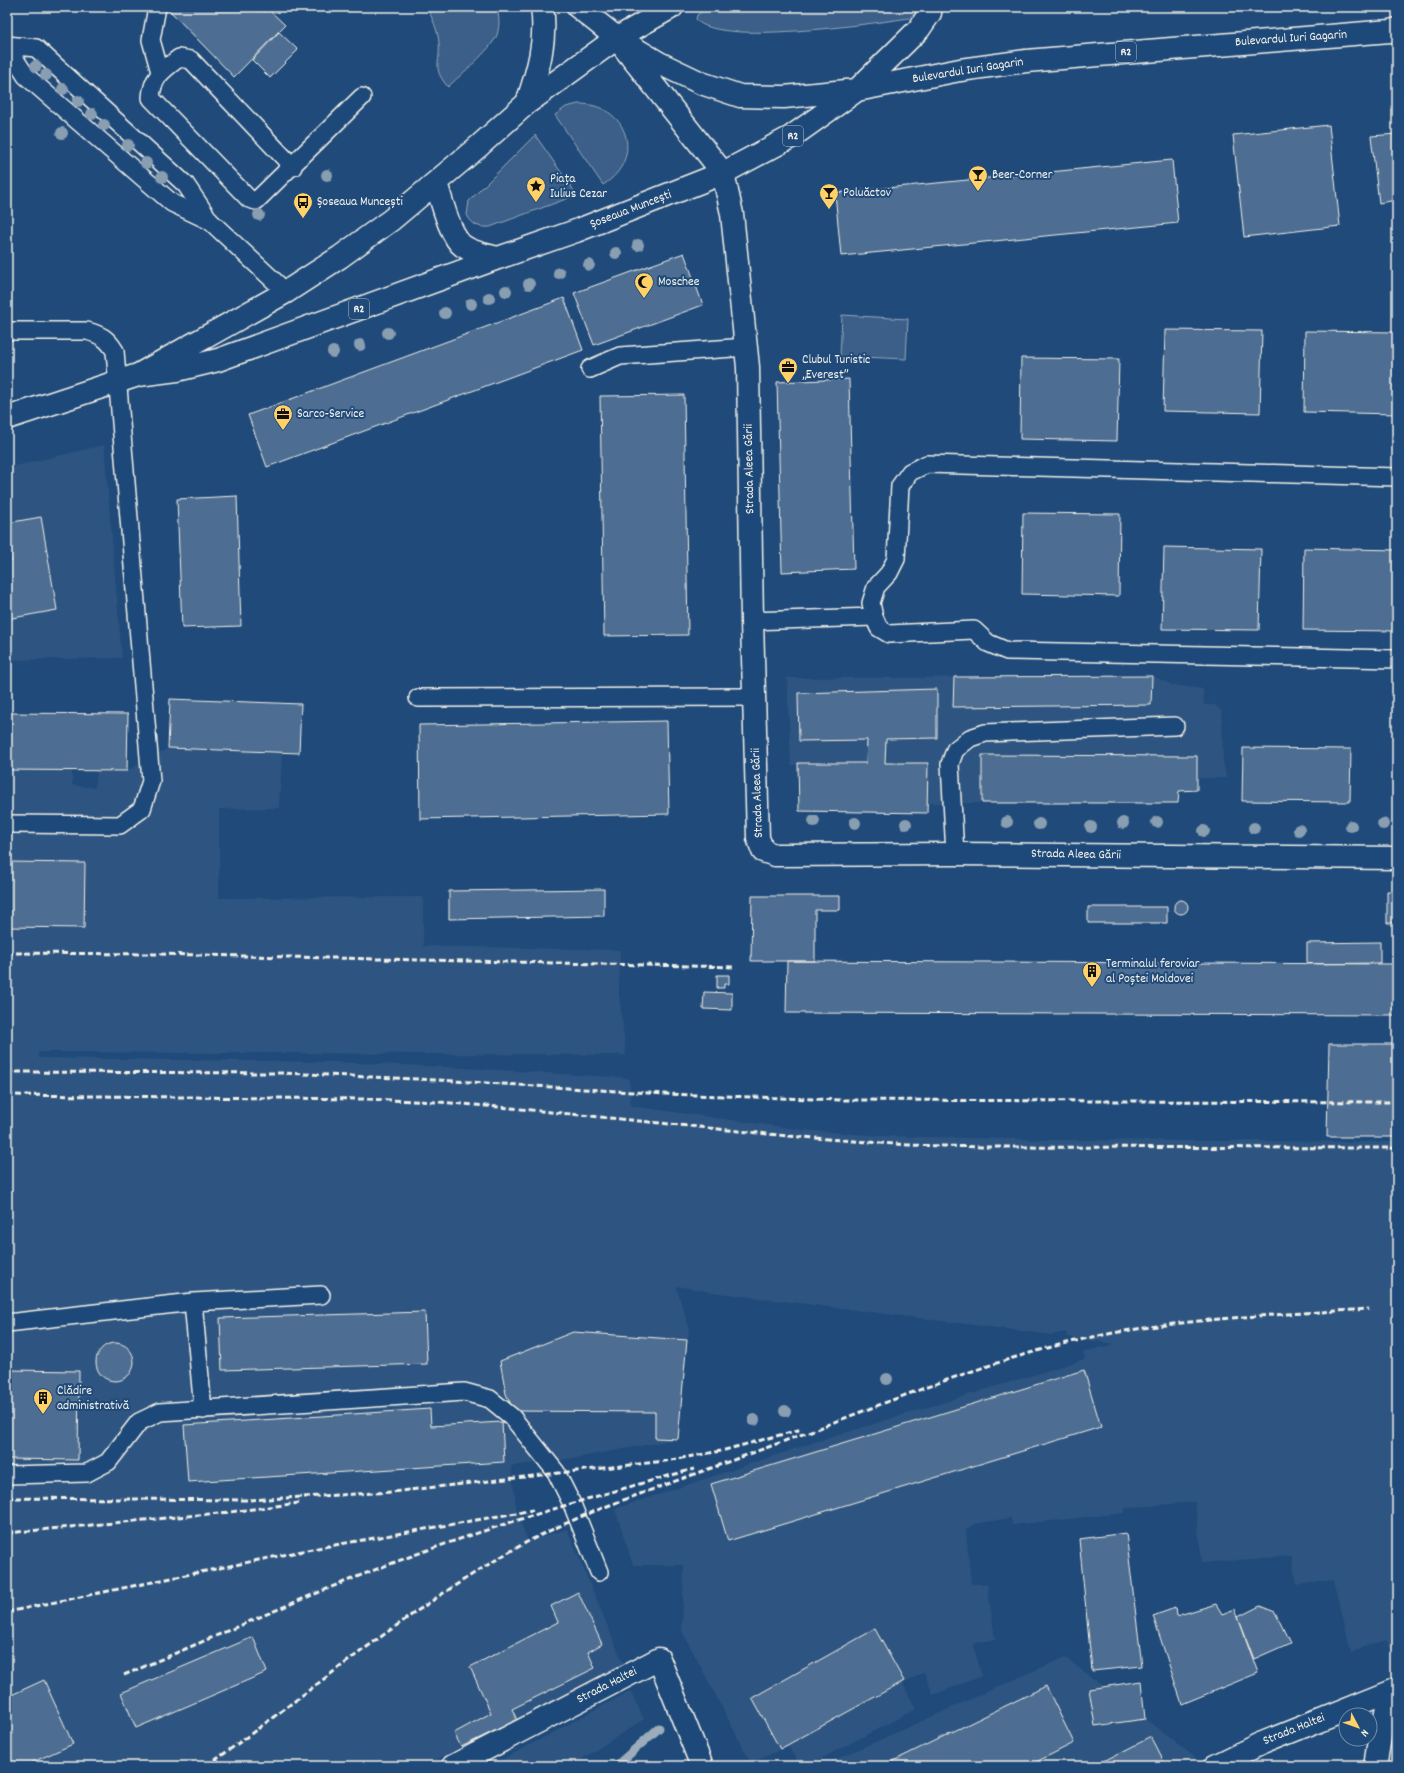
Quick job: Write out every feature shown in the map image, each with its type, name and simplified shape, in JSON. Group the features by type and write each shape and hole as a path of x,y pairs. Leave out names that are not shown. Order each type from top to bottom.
{"main road":[{"path":"527,103 539,68 543,41 542,7"},
{"path":"578,7 617,38 723,173"},
{"name":"R2","path":"617,38 672,7"},
{"name":"Șoseaua Muncești","path":"7,418 128,379 177,370 218,360 576,231 723,173 791,138 857,90 919,29 930,13 931,7"},
{"name":"Bulevardul Iuri Gagarin","path":"617,38 659,63 701,83 740,96 784,97 857,90 960,70 1026,62 1390,31 1397,29"},
{"name":"Șoseaua Muncești","path":"128,379 286,292 340,257 391,220 436,183 527,103 617,38"},
{"name":"Strada Aleea Gării","path":"723,173 732,214 749,375 752,621 758,838 764,851 775,855 955,854 1397,858"},
{"path":"436,183 454,234 461,244 473,251 498,258"},
{"name":"Strada Haltei","path":"453,1766 659,1660 702,1766"},
{"path":"1376,1766 1393,1691"},
{"name":"Strada Haltei","path":"1215,1766 1260,1744 1393,1691"}],"lane":[{"path":"157,7 150,40 160,72"},
{"path":"7,46 36,48 186,185 210,221 286,292"},
{"path":"7,46 26,76 172,203 210,221"},
{"path":"293,166 191,60 179,58 160,72 152,88 151,98 249,199 256,201 293,166 362,97"},
{"path":"7,331 86,331 98,335 109,341 128,379 151,781 142,809 120,825 7,824"},
{"path":"590,369 620,356 747,346"},
{"path":"1397,477 926,464 910,472 900,486 896,559 889,573 876,587 871,603 874,617 879,628 889,634 974,630 988,643 1007,651 1397,659"},
{"path":"752,621 874,617"},
{"path":"418,698 755,697"},
{"path":"955,854 950,764 955,750 970,738 985,733 1175,726"},
{"path":"7,1323 193,1302 322,1295"},
{"path":"193,1302 203,1410"},
{"path":"7,1475 87,1473 108,1462 139,1422 160,1412 464,1392 490,1399 512,1417 556,1472 572,1504 599,1572"}],"shaded area":[{"path":"427,7 497,7 499,28 494,41 482,55 448,87 438,70 438,38"},
{"path":"714,7 918,7 916,12 909,18 832,28 763,32 733,31 709,27 696,19 697,15 704,10"},
{"path":"578,104 595,106 609,112 619,122 625,134 627,147 624,161 616,174 603,185 555,115 566,107"},
{"path":"535,135 577,195 490,227 482,227 474,223 467,215 469,201"},
{"path":"842,315 908,319 906,359 840,356"},
{"path":"104,445 122,658 7,660 7,468"},
{"path":"1155,677 1172,685 1203,689 1204,705 1215,705 1222,712 1223,760 1226,778 1197,778 1197,790 1179,791 1178,803 928,803 927,813 799,811 798,765 791,765 787,678"},
{"path":"168,748 282,753 279,808 219,809 219,898 423,897 423,946 620,950 619,993 626,1055 38,1052 39,1058 334,1062 629,1078 631,1106 803,1130 884,1136 1051,1140 1397,1142 1397,1660 1386,1640 1351,1651 1334,1580 1297,1585 1291,1556 1202,1563 1195,1502 1125,1508 1125,1513 1012,1525 1011,1518 974,1524 966,1530 971,1584 987,1584 995,1639 973,1644 982,1676 933,1695 924,1672 903,1684 916,1709 807,1766 800,1766 788,1746 751,1763 682,1631 684,1565 633,1565 615,1509 815,1442 1085,1359 1083,1352 1115,1344 1068,1337 1066,1332 1052,1335 712,1292 676,1286 689,1328 678,1439 575,1458 511,1466 517,1513 528,1541 567,1529 625,1668 423,1766 7,1766 7,764 72,767 72,785 95,788 97,771 127,771"},
{"path":"1065,1657 1196,1758 1179,1766 821,1766"},
{"path":"630,1691 644,1719 582,1759 577,1766 491,1766"}],"building":[{"path":"172,7 259,7 264,12 268,9 285,25 234,77 169,10"},
{"path":"279,32 298,50 270,78 252,60"},
{"path":"1329,125 1340,226 1244,237 1233,135"},
{"path":"1397,134 1397,200 1379,203 1371,136"},
{"path":"1172,160 1178,223 841,256 835,193"},
{"path":"684,253 703,305 594,345 574,293"},
{"path":"564,298 583,350 267,467 248,415"},
{"path":"1165,330 1262,331 1260,413 1163,411"},
{"path":"1305,331 1397,332 1397,414 1304,412"},
{"path":"1021,358 1119,359 1117,441 1020,439"},
{"path":"849,379 854,569 782,572 777,382"},
{"path":"684,395 688,635 604,636 600,396"},
{"path":"237,496 241,626 182,628 177,499"},
{"path":"1023,513 1120,514 1119,596 1022,594"},
{"path":"41,517 57,610 7,619 7,561 11,561 7,542 7,523"},
{"path":"1164,547 1261,549 1259,630 1162,629"},
{"path":"1304,548 1397,550 1397,631 1303,630"},
{"path":"1152,676 1151,705 953,707 954,677"},
{"path":"937,689 937,738 886,739 885,763 928,763 927,813 799,811 798,763 866,763 867,740 799,741 798,693"},
{"path":"170,699 301,704 299,753 168,748"},
{"path":"7,713 128,714 127,771 7,770"},
{"path":"667,721 669,814 420,819 419,725"},
{"path":"1243,748 1351,749 1350,802 1242,801"},
{"path":"982,755 1197,756 1197,790 1179,791 1178,803 982,803"},
{"path":"7,862 85,863 84,928 7,927"},
{"path":"604,889 604,916 449,919 449,891"},
{"path":"1387,891 1397,891 1397,923 1387,923"},
{"path":"752,896 840,896 840,910 815,910 815,961 751,961"},
{"path":"1178,900 1184,900 1188,904 1188,910 1184,914 1178,914 1174,910 1174,904"},
{"path":"1088,907 1167,907 1167,923 1088,923"},
{"path":"1380,942 1380,963 1307,964 1307,943"},
{"name":"Terminalul feroviar al Poștei Moldovei","path":"787,961 1397,964 1397,1015 786,1013"},
{"path":"717,975 729,975 729,984 724,984 724,988 717,988"},
{"path":"704,992 732,993 732,1010 703,1009"},
{"path":"1329,1044 1397,1044 1397,1137 1327,1137"},
{"path":"425,1312 427,1364 222,1370 220,1318"},
{"path":"573,1332 687,1340 678,1439 655,1438 655,1412 514,1411 506,1394 500,1361"},
{"path":"115,1343 125,1346 131,1352 134,1362 131,1372 125,1378 115,1381 105,1378 99,1372 96,1362 99,1352 105,1346"},
{"name":"Clădire administrativă","path":"7,1370 79,1371 78,1460 7,1459"},
{"path":"1084,1370 1101,1427 728,1541 711,1484"},
{"path":"430,1409 431,1426 502,1422 504,1462 188,1482 184,1425"},
{"path":"1126,1533 1142,1666 1092,1671 1079,1539"},
{"path":"578,1592 602,1644 588,1652 595,1668 512,1709 517,1720 461,1747 454,1733 491,1713 470,1667 558,1622 551,1606"},
{"path":"1216,1604 1222,1614 1235,1609 1258,1673 1182,1704 1153,1616 1175,1608 1176,1616"},
{"path":"1260,1606 1275,1612 1290,1643 1254,1659 1238,1617"},
{"path":"875,1629 904,1681 780,1749 752,1698"},
{"path":"253,1637 267,1672 136,1728 121,1693"},
{"path":"44,1680 73,1744 24,1766 7,1766 7,1697"},
{"path":"1141,1681 1145,1719 1095,1726 1089,1689"},
{"path":"1046,1686 1074,1743 1028,1766 883,1766"},
{"path":"1151,1737 1166,1766 1094,1766"}],"waterway":[{"path":"616,1766 659,1728"}],"railway":[{"path":"7,953 155,954 735,967"},
{"path":"7,1072 283,1073 438,1080 665,1094 841,1100 1397,1102"},
{"path":"7,1095 364,1099 438,1102 788,1136 908,1145 982,1147 1397,1148"},
{"path":"207,1766 364,1649 444,1593 527,1542 568,1522 610,1505 932,1385 995,1363 1060,1345 1093,1337 1162,1325 1196,1321 1265,1315 1369,1309"},
{"path":"7,1498 249,1500 392,1492 665,1461 721,1451 802,1429"},
{"path":"124,1675 329,1588 412,1556 543,1512 694,1469"},
{"path":"7,1533 230,1512 299,1503"},
{"path":"7,1612 312,1549 533,1510"}],"place":[{"name":"Beer-Corner","path":"978,192"},
{"name":"Piața Iulius Cezar","path":"536,203"},
{"name":"Poluăctov","path":"829,210"},
{"name":"Șoseaua Muncești","path":"303,219"},
{"name":"Moschee","path":"644,299"},
{"name":"Clubul Turistic „Everest”","path":"788,384"},
{"name":"Sarco-Service","path":"283,431"},
{"name":"Terminalul feroviar al Poștei Moldovei","path":"1092,988"},
{"name":"Clădire administrativă","path":"43,1415"}]}
